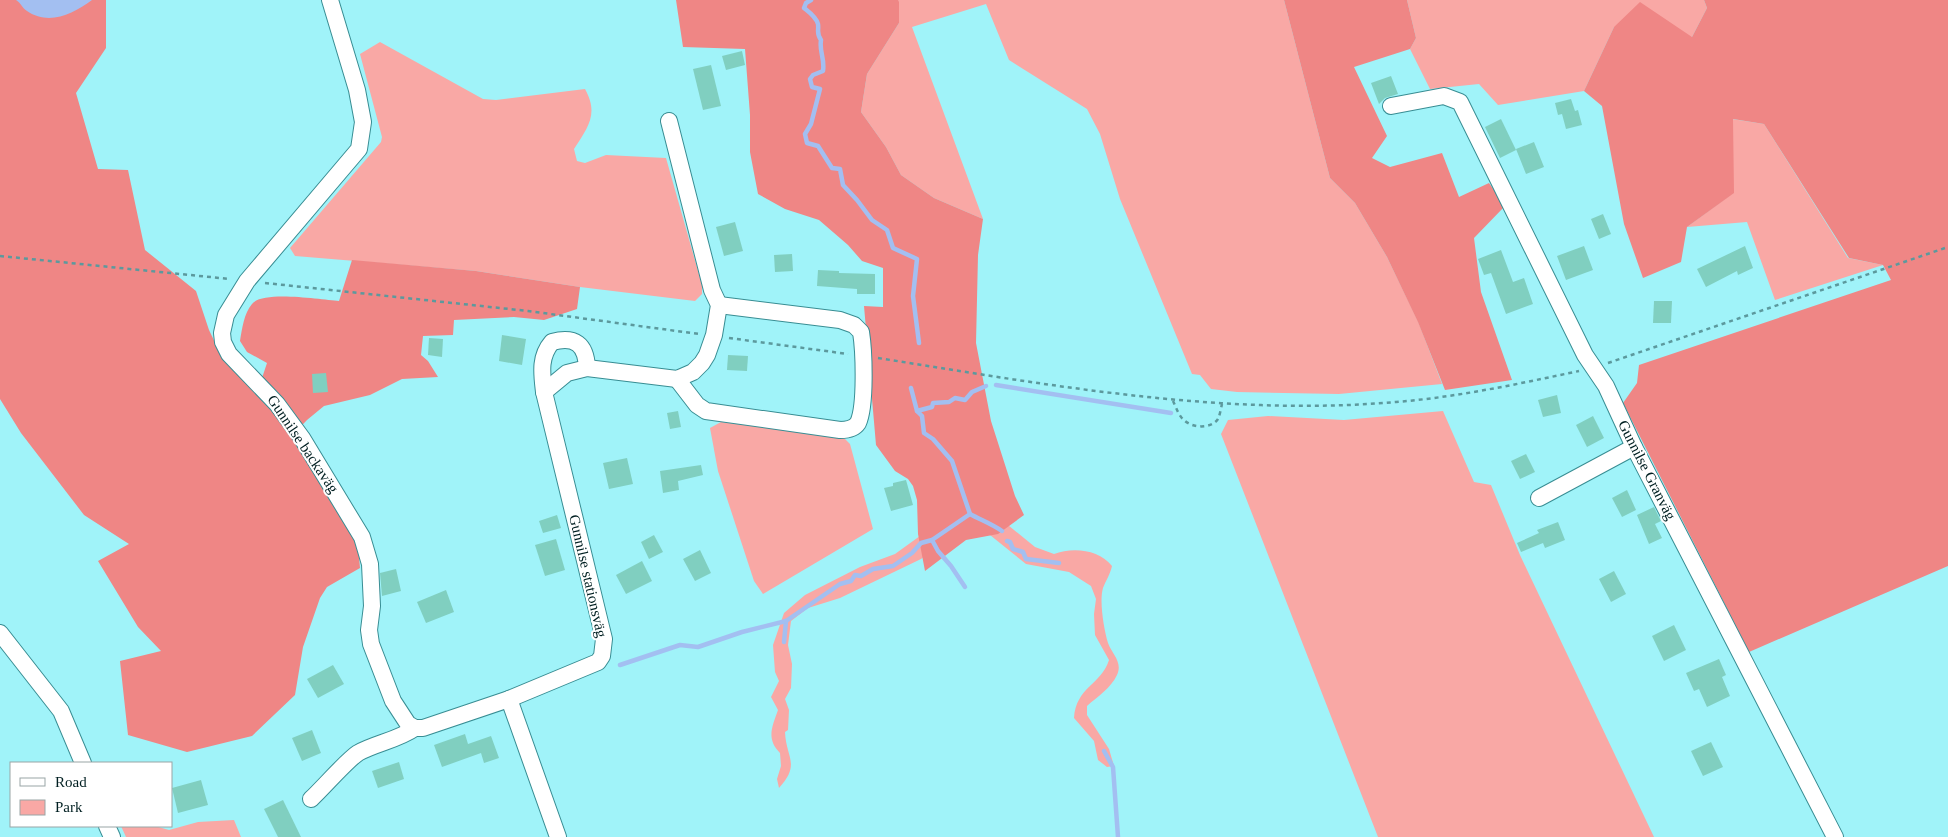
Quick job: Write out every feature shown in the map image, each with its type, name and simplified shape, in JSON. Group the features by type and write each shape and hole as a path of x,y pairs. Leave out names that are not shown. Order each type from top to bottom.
{"street":[{"name":"Gunnilse backaväg","path":"330,0 357,90 362,114 363,130 359,150 247,281 226,314 222,333 223,342 229,354 262,386 297,432 327,477 362,537 367,550 371,578 372,606 369,625 371,644 393,701 408,724 415,728"},
{"name":"Gunnilse Granväg","path":"1391,106 1444,96 1460,102 1585,355 1606,386 1634,447 1836,837"},
{"path":"544,392 567,373 587,368 677,379 693,372 702,363 711,346 719,305 712,290 669,121"},
{"path":"677,379 697,405 706,411 847,430 854,427 858,422 864,356 861,332 854,325 840,320 821,317 719,305"},
{"name":"Gunnilse stationsväg","path":"509,699 598,662 603,648 604,639 544,392 542,362 546,350 552,342 568,340 582,347 586,354 587,368"},
{"path":"1539,498 1634,447"},
{"path":"0,633 61,711 83,762"},
{"path":"311,799 356,754 387,740 407,734 415,728 423,728 509,699 558,837"}],"path":[{"path":"0,256 528,311 1173,400 1222,404 1323,406 1396,402 1462,395 1594,368 1948,247"},
{"path":"1173,400 1183,420 1191,425 1203,427 1213,424 1218,419 1222,404"}],"green space":[{"path":"898,0 1284,0 1330,178 1355,203 1387,257 1418,321 1442,384 1339,394 1237,392 1211,389 1200,375 1192,374 1120,199 1100,134 1087,109 1009,60 986,4 912,27 983,219 934,198 901,175 886,147 861,112 867,74 899,23"},
{"path":"1407,0 1704,0 1707,8 1692,37 1614,27 1584,91 1498,105 1479,84 1430,89 1410,49 1416,38"},
{"path":"380,42 483,99 496,100 585,89 591,106 591,113 584,134 574,149 577,161 585,163 606,155 666,158 702,285 702,294 695,301 580,287 476,271 295,256 290,248 381,142 382,137 360,54"},
{"path":"1732,119 1764,124 1848,258 1883,265 1775,300 1747,222 1687,227 1733,193"},
{"path":"1443,411 1474,482 1491,485 1520,555 1654,837 1378,837 1221,434 1228,420 1268,416 1344,420"},
{"path":"721,422 843,437 850,444 873,529 763,594 754,581 718,471 710,428"},
{"path":"1003,521 1035,547 1054,554 1077,550 1085,551 1100,556 1112,566 1103,588 1102,608 1106,637 1119,666 1117,675 1111,684 1087,706 1087,715 1109,749 1114,766 1107,767 1098,760 1094,741 1074,718 1079,699 1100,675 1109,660 1095,635 1094,614 1096,599 1091,586 1069,572 1026,564 985,531 948,539 921,559 840,598 808,608 791,621 788,645 792,664 791,688 785,699 789,710 788,730 785,732 791,767 786,780 779,788 777,779 781,766 780,753 773,743 771,733 778,710 771,697 779,681 775,672 773,645 784,613 805,595 860,567 895,554 931,528"},
{"path":"234,820 241,837 126,837 121,827 158,827 169,830 198,822"}],"shaded area":[{"path":"0,0 106,0 106,48 76,93 98,169 128,170 145,250 196,291 209,330 221,355 251,387 262,378 267,363 247,352 240,341 245,316 252,304 268,297 339,301 352,260 476,271 580,287 577,309 544,320 514,317 454,320 453,335 423,336 421,355 428,361 438,377 402,379 370,395 324,406 291,437 311,463 357,536 360,568 327,587 320,598 303,647 295,695 252,736 187,752 128,735 120,661 161,651 138,627 98,561 129,544 84,515 21,433 0,399"},
{"path":"676,0 898,0 899,23 867,74 861,112 886,147 901,175 934,198 983,219 978,255 976,343 991,421 1015,496 1024,515 998,534 966,540 925,571 918,534 917,500 913,486 908,479 895,471 876,445 864,306 883,307 883,268 862,261 848,245 819,220 785,209 758,194 750,152 750,115 745,49 683,47"},
{"path":"1284,0 1407,0 1416,38 1410,49 1354,67 1387,136 1372,158 1390,167 1442,153 1459,197 1489,183 1505,206 1474,238 1481,292 1512,380 1445,390 1418,322 1387,257 1355,203 1330,178"},
{"path":"1704,0 1948,0 1948,566 1749,652 1623,403 1637,383 1639,365 1891,280 1883,265 1849,258 1764,124 1733,119 1734,193 1687,227 1681,262 1643,278 1624,224 1602,106 1584,91 1614,27 1640,2 1692,37 1707,8"}],"water":[{"path":"16,0 92,0 69,14 44,18 25,10"}],"building":[{"path":"742,51 745,65 726,70 722,56"},
{"path":"711,65 721,106 703,110 693,69"},
{"path":"1391,76 1398,94 1385,98 1379,104 1371,83"},
{"path":"1571,99 1575,111 1578,110 1582,125 1566,129 1562,114 1558,115 1555,103"},
{"path":"1501,119 1516,150 1500,158 1485,127"},
{"path":"1534,142 1544,167 1526,174 1516,149"},
{"path":"1603,214 1611,234 1599,239 1591,219"},
{"path":"735,222 743,251 724,256 716,227"},
{"path":"1584,246 1593,270 1566,280 1557,256"},
{"path":"1745,246 1753,268 1738,275 1737,271 1706,287 1697,269"},
{"path":"1501,250 1513,282 1524,278 1533,304 1506,314 1491,273 1484,275 1478,259"},
{"path":"792,254 793,271 775,272 774,255"},
{"path":"818,270 839,271 839,273 875,274 875,294 857,294 857,289 817,286"},
{"path":"1654,301 1672,301 1671,323 1653,323"},
{"path":"502,335 526,339 522,365 499,361"},
{"path":"429,338 443,339 442,357 428,355"},
{"path":"728,355 748,356 747,371 727,370"},
{"path":"326,373 328,392 313,393 312,374"},
{"path":"1557,395 1561,413 1543,417 1538,400"},
{"path":"678,411 681,427 670,429 667,413"},
{"path":"1593,416 1604,438 1587,447 1576,425"},
{"path":"1526,454 1535,472 1520,479 1511,461"},
{"path":"627,458 633,484 609,489 603,463"},
{"path":"701,465 703,475 678,481 679,490 663,493 660,471"},
{"path":"906,480 913,505 891,511 884,488 893,486 893,483"},
{"path":"1627,490 1636,510 1622,517 1612,498"},
{"path":"1654,507 1661,521 1655,524 1662,538 1649,544 1637,515"},
{"path":"557,515 561,528 543,533 539,521"},
{"path":"1558,522 1565,540 1545,548 1543,543 1521,552 1517,543 1539,533 1537,530"},
{"path":"654,535 663,552 649,559 641,542"},
{"path":"556,539 565,570 545,576 535,545"},
{"path":"700,550 711,573 695,581 683,559"},
{"path":"642,561 652,581 626,594 616,575"},
{"path":"396,569 401,591 382,596 380,573"},
{"path":"1614,571 1626,594 1611,602 1599,579"},
{"path":"446,590 454,612 426,623 417,602"},
{"path":"1674,625 1686,650 1664,661 1652,636"},
{"path":"1719,659 1726,675 1722,677 1730,696 1707,707 1699,689 1694,691 1686,673"},
{"path":"333,665 344,684 318,698 307,679"},
{"path":"312,730 321,753 302,761 292,738"},
{"path":"465,734 468,744 491,736 499,758 484,763 481,753 442,767 434,745"},
{"path":"1711,742 1723,767 1703,776 1691,751"},
{"path":"399,762 404,779 378,788 372,771"},
{"path":"201,780 208,805 178,813 172,788"},
{"path":"283,800 301,837 278,837 264,809"}],"waterway":[{"path":"811,0 806,3 804,8 814,17 818,24 823,71 813,75 810,79 812,87 820,89 811,124 805,134 807,143 818,146 832,168 840,169 843,185 872,220 887,230 893,248 917,259 913,296 919,343"},
{"path":"996,385 1171,413"},
{"path":"917,411 932,407 933,403 949,402 955,398 965,400 972,392 986,386"},
{"path":"911,388 917,411 922,416 924,433 933,439 952,461 970,514 1002,531"},
{"path":"620,665 680,645 698,647 742,632 786,621 840,584 851,581 855,575 861,576 873,569 893,566 912,553 921,543 932,540 970,514"},
{"path":"932,540 965,587"},
{"path":"1007,541 1010,542 1013,549 1023,552 1026,559 1059,563"},
{"path":"784,642 786,621"},
{"path":"1104,751 1113,767 1118,837"}]}
